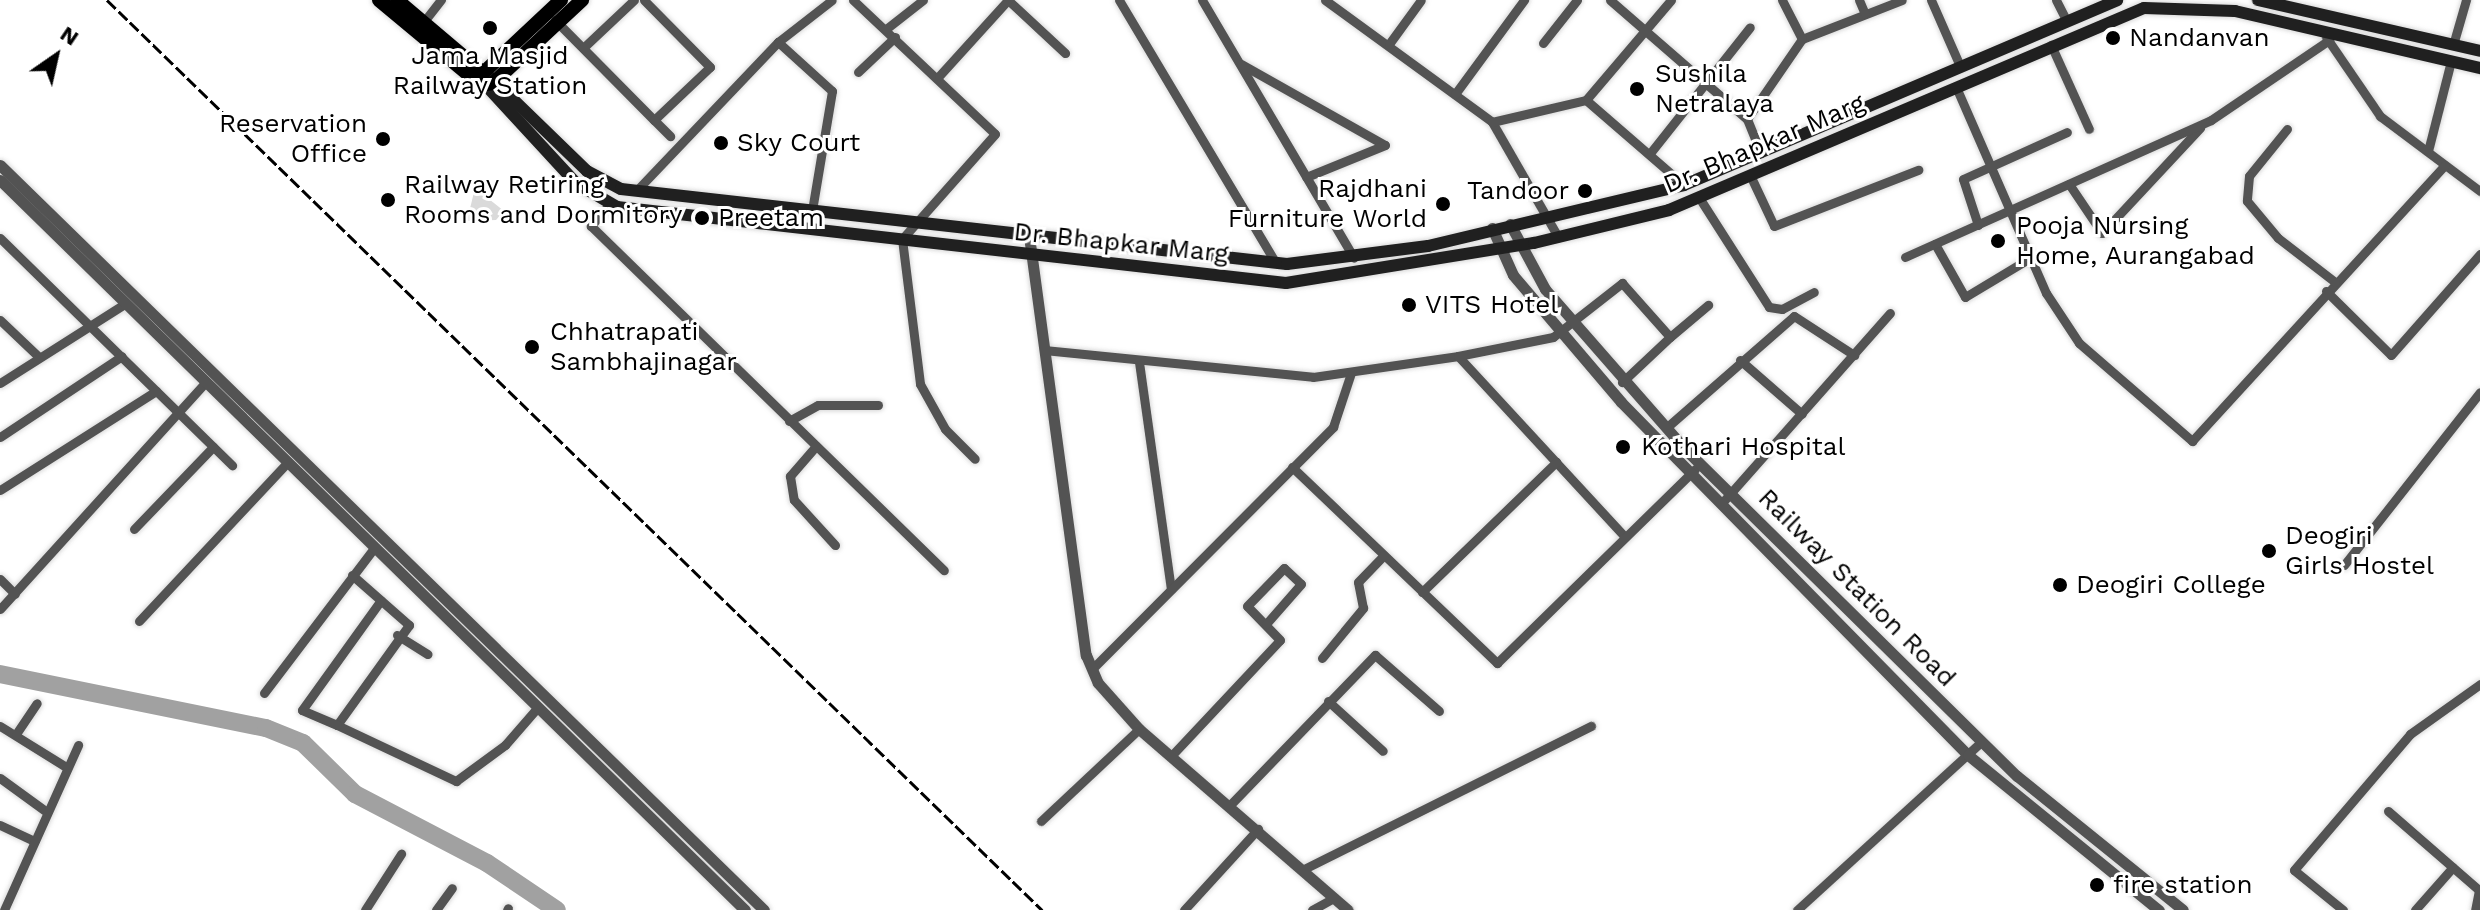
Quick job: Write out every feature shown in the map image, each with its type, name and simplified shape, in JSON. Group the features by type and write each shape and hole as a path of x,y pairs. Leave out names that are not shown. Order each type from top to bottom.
{"main road":[{"path":"379,0 484,78"},
{"path":"397,0 484,78 576,183 609,205"},
{"path":"484,78 561,0"},
{"path":"484,78 582,0"},
{"name":"Dr. Bhapkar Marg","path":"484,78 587,171 636,191 1276,263 1354,258 1684,185 2117,0"},
{"path":"2258,0 2294,3 2311,13 2480,51"},
{"path":"2294,3 2304,25"},
{"name":"Dr. Bhapkar Marg","path":"609,205 1286,283 1517,246 1700,199 2051,45 2156,7 2304,25 2480,68"},
{"path":"2311,13 2321,29"},
{"path":"2007,46 2014,61"}],"street":[{"path":"422,24 441,0"},
{"path":"583,48 634,0"},
{"path":"644,0 710,67 654,120"},
{"path":"636,191 778,42 832,0"},
{"path":"853,0 939,76 995,134 909,224 902,239 920,384 945,429 975,459"},
{"path":"886,29 923,0"},
{"path":"939,76 1008,0 1065,53"},
{"path":"1119,0 1276,263"},
{"path":"1202,0 1354,258"},
{"path":"1325,0 1492,122 1558,237"},
{"path":"1389,44 1421,0"},
{"path":"1455,94 1524,0"},
{"path":"1543,43 1577,0"},
{"path":"1610,0 1747,119 1761,153"},
{"path":"1492,122 1586,100 1647,32 1671,0"},
{"path":"1782,0 1802,39"},
{"path":"1859,0 1865,14"},
{"path":"1747,119 1802,39 1902,0"},
{"path":"1931,0 1960,66"},
{"path":"2056,0 2066,20"},
{"path":"2453,45 2466,0"},
{"path":"555,20 670,136"},
{"path":"1651,152 1750,27"},
{"path":"2321,29 2380,116 2480,191"},
{"path":"858,72 895,37"},
{"path":"1905,257 2205,123 2329,40"},
{"path":"778,42 832,91 812,210"},
{"path":"2051,45 2089,129"},
{"path":"2428,151 2451,61"},
{"path":"1238,62 1385,145 1306,177"},
{"path":"1956,87 2030,258 2079,343 2192,441 2326,291 2445,165"},
{"path":"1586,100 1651,152 1684,185"},
{"path":"2069,184 2102,233 2205,123"},
{"path":"2287,129 2249,176 2247,201 2278,238 2335,282"},
{"path":"1978,225 1963,179 2067,132"},
{"path":"0,165 764,910"},
{"path":"1750,175 1774,226 1918,170"},
{"path":"0,180 745,910"},
{"path":"1700,199 1769,307 1782,309 1814,292"},
{"path":"609,205 591,226 944,570"},
{"name":"Railway Station Road","path":"1510,224 1517,246 1574,324 1622,382 1700,464 1981,742 2183,910"},
{"name":"Railway Station Road","path":"1492,228 1498,249 1562,333 1690,473 1968,755 2159,910"},
{"path":"1029,236 1092,669 1139,729 1173,754 1348,910"},
{"path":"0,238 232,465"},
{"path":"1935,244 1965,297 2030,258"},
{"path":"2326,291 2391,355 2480,254"},
{"path":"1044,350 1255,376 1351,373 1458,356 1562,333 1622,283 1670,337"},
{"path":"0,383 126,303"},
{"path":"1622,382 1708,305"},
{"path":"1721,504 1890,313"},
{"path":"1666,428 1740,360 1794,316 1854,355"},
{"path":"0,320 39,357"},
{"path":"0,437 122,356"},
{"path":"1458,356 1625,537"},
{"path":"1740,360 1802,414"},
{"path":"1139,362 1171,589"},
{"path":"1092,669 1333,427 1351,373"},
{"path":"0,609 206,382"},
{"path":"0,490 156,391"},
{"path":"2344,565 2480,392"},
{"path":"789,421 818,405 878,405"},
{"path":"816,446 790,476 794,500 835,545"},
{"path":"134,529 213,447"},
{"path":"139,621 288,462"},
{"path":"1422,592 1556,462"},
{"path":"1292,467 1497,663 1700,464"},
{"path":"264,693 375,547"},
{"path":"1322,658 1363,608 1358,582 1384,555"},
{"path":"1173,754 1280,640 1247,606 1284,568 1301,584 1266,624"},
{"path":"337,725 397,635 409,625 352,575"},
{"path":"0,579 15,594"},
{"path":"381,600 302,710 456,781 505,745 538,707"},
{"path":"397,635 427,654"},
{"path":"1230,805 1375,655 1439,711"},
{"path":"2343,910 2294,870 2410,734 2480,684"},
{"path":"1328,701 1383,751"},
{"path":"16,734 37,703"},
{"path":"0,726 66,767"},
{"path":"1302,870 1591,726"},
{"path":"1041,821 1139,729"},
{"path":"1797,910 1981,742"},
{"path":"4,910 44,810 78,745"},
{"path":"0,778 44,810"},
{"path":"2388,811 2479,890 2475,910"},
{"path":"1184,910 1258,829"},
{"path":"2,830 34,841"},
{"path":"365,910 401,854"},
{"path":"2415,910 2453,867"},
{"path":"436,910 452,888"},
{"path":"1312,910 1334,898"}],"shaded area":[{"path":"475,188 504,211 496,220 467,221"}],"waterway":[{"path":"0,674 266,728 303,743 355,794 487,863 557,910"}],"railway":[{"path":"107,0 1042,910"}],"place":[{"name":"Jama Masjid Railway Station","path":"490,28"},
{"name":"Nandanvan","path":"2113,38"},
{"name":"Sushila Netralaya","path":"1637,89"},
{"name":"Reservation Office","path":"383,139"},
{"name":"Sky Court","path":"721,143"},
{"name":"Tandoor","path":"1585,191"},
{"name":"Railway Retiring Rooms and Dormitory","path":"388,200"},
{"name":"Rajdhani Furniture World","path":"1443,204"},
{"name":"Preetam","path":"702,218"},
{"name":"Pooja Nursing Home, Aurangabad","path":"1998,241"},
{"name":"VITS Hotel","path":"1409,305"},
{"name":"Chhatrapati Sambhajinagar","path":"532,347"},
{"name":"Kothari Hospital","path":"1623,447"},
{"name":"Deogiri Girls Hostel","path":"2269,551"},
{"name":"Deogiri College","path":"2060,585"},
{"name":"fire station","path":"2097,885"}]}
